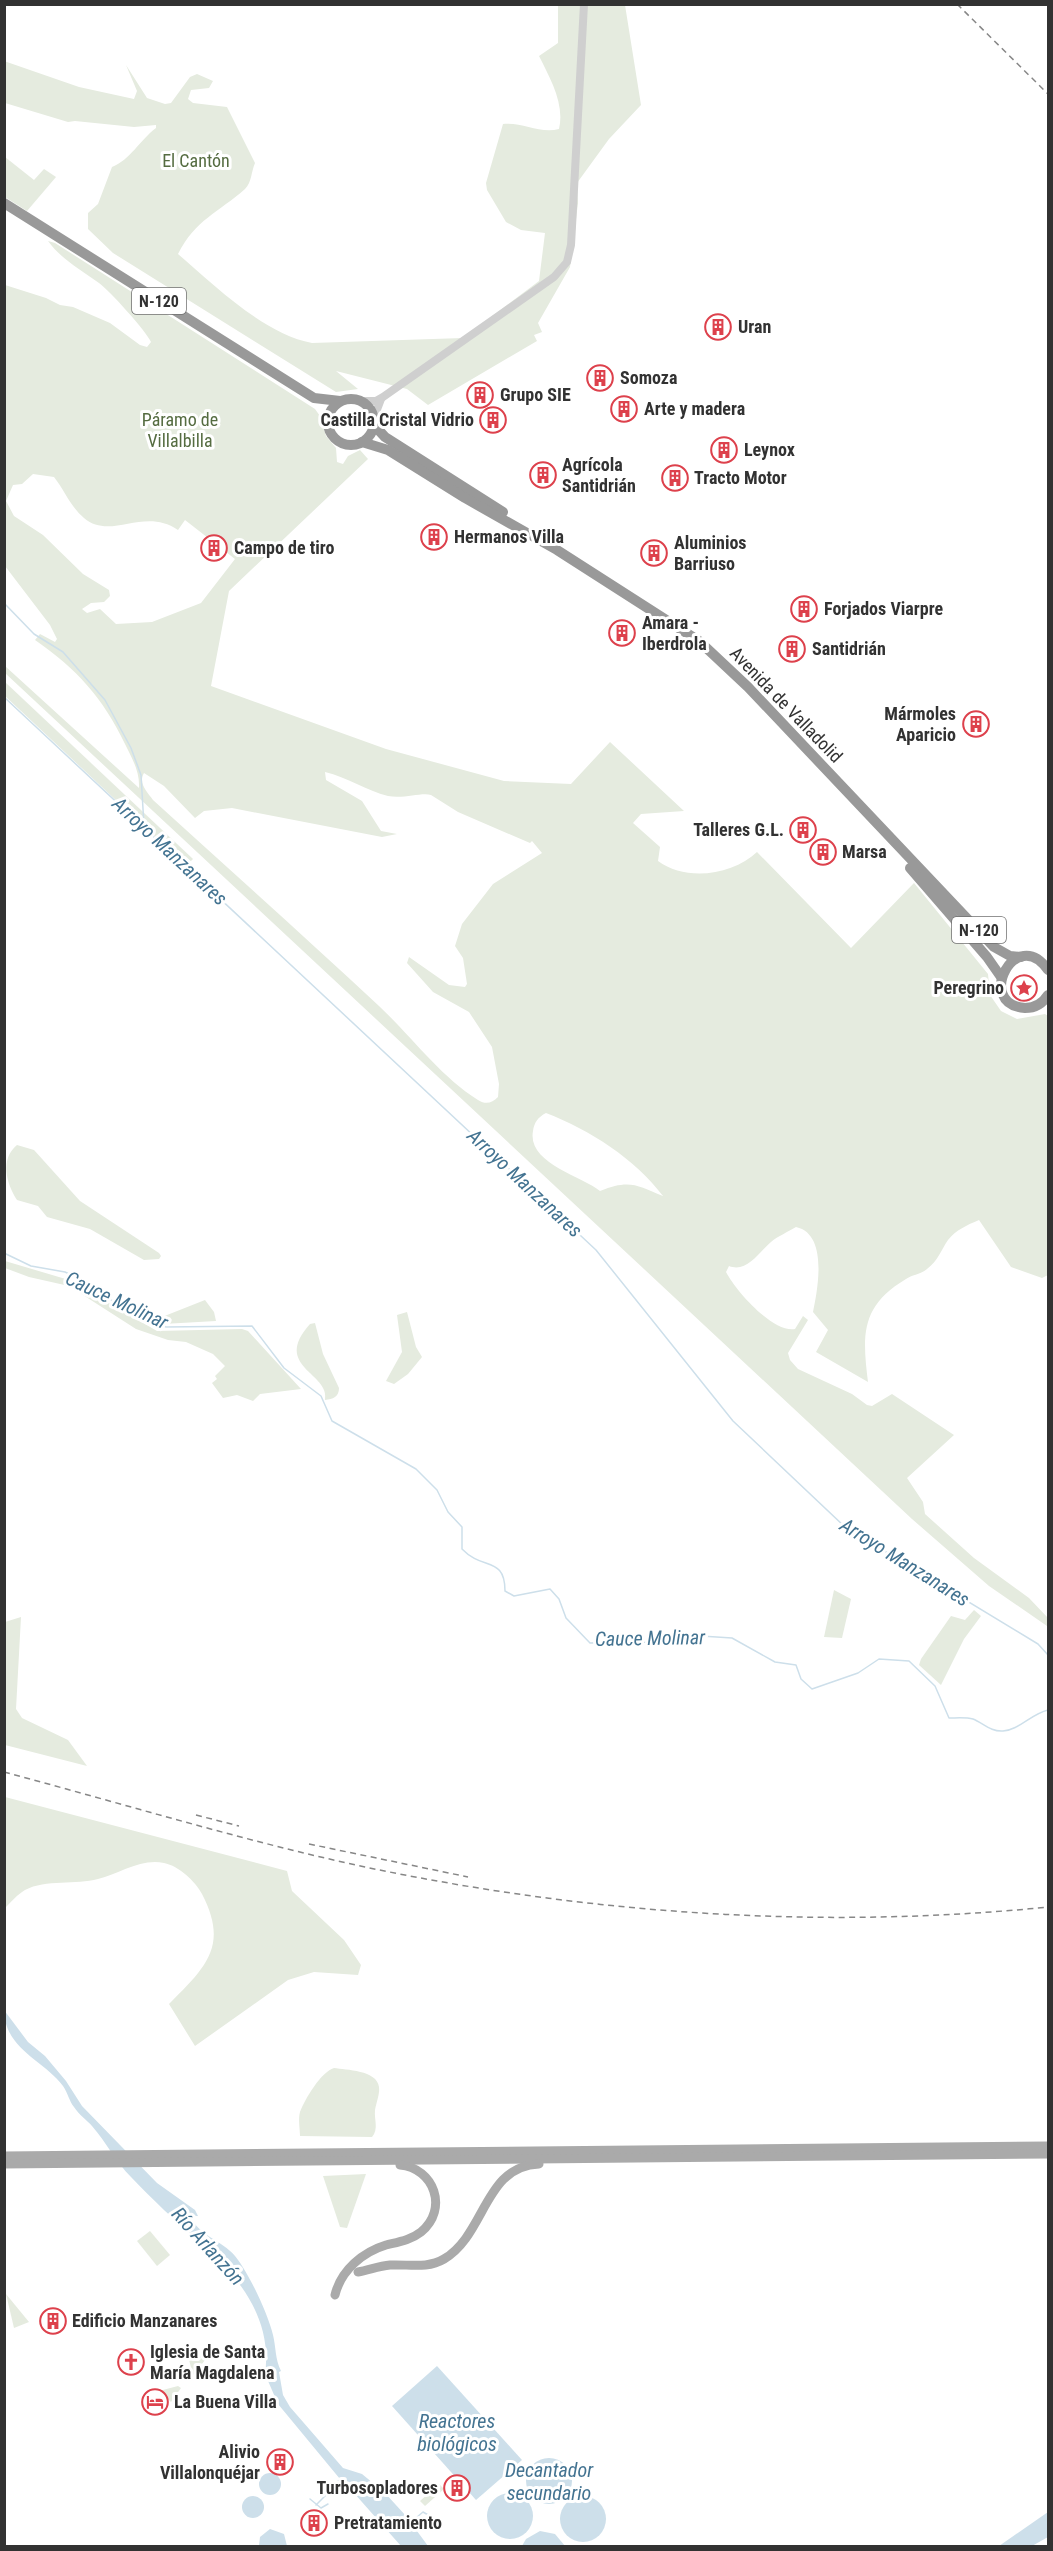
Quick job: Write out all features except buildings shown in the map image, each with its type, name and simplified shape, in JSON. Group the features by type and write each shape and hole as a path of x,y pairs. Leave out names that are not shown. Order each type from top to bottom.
{"highway":[{"name":"N-120","path":"4,203 314,398 360,401 369,408 374,422 385,437 482,497 557,550"},
{"name":"N-120","path":"314,398 328,422 332,435 340,442 348,445 362,442 388,450 465,498 557,550"},
{"path":"328,422 332,408 340,401"},
{"path":"362,442 370,435 374,422"},
{"name":"Avenida de Valladolid","path":"557,550 666,618 717,656 864,812"},
{"name":"N-120","path":"864,812 994,947 1010,956 1035,958 1047,966"},
{"name":"N-120","path":"864,812 987,957 1001,977"},
{"name":"N-120","path":"1021,957 1008,964 1001,977 1001,988 1007,999 1019,1007 1033,1007 1048,1011"},
{"path":"1033,1007 1048,995"}],"main road":[{"path":"4,2156 1048,2146"},
{"path":"4,2164 1048,2154"},
{"path":"358,2272 388,2265 428,2265 442,2260 465,2242 479,2222 490,2194 509,2174 533,2164 554,2164 571,2159"},
{"path":"335,2295 344,2276 358,2260 376,2249 413,2237 423,2231 435,2213 435,2193 427,2177 410,2166 382,2160"}],"street":[{"path":"360,401 376,401 383,397 530,295 554,277 567,262 571,245 584,4"},
{"path":"374,422 378,403 383,397"}],"green space":[{"name":"El Cantón","path":"558,5 625,5 641,105 609,139 577,183 578,203 570,267 538,323 542,332 534,335 537,341 428,405 407,389 336,371 358,389 336,392 113,253 88,229 88,213 98,204 112,167 130,155 156,128 156,125 134,127 68,122 5,103 4,61 79,87 134,99 137,91 126,65 147,98 165,104 171,103 190,77 197,74 213,81 209,88 191,90 188,99 193,103 227,107 255,163 245,189 208,217 192,233 178,254 241,307 276,330 294,338 312,343 463,338 539,281 545,233 521,230 506,222 487,190 486,183 503,124 545,130 559,129 558,101 552,82 539,56 558,43"},
{"path":"5,157 34,180 44,169 56,177 27,211 5,197"},
{"name":"Páramo de Villalbilla","path":"48,241 55,243 315,409 320,416 326,436 336,448 337,462 343,464 348,456 360,450 368,459 229,591 211,686 386,749 504,781 571,784 610,742 684,811 641,814 633,823 660,847 658,861 669,868 682,872 709,873 735,866 757,852 851,948 914,883 988,974 990,995 1001,1011 1017,1019 1045,1014 1048,1016 1048,1275 1042,1278 1011,1267 979,1220 962,1228 948,1240 931,1266 891,1289 873,1311 868,1323 865,1349 868,1382 816,1352 828,1330 813,1312 818,1276 817,1251 813,1240 806,1232 796,1227 774,1240 747,1264 741,1267 729,1266 726,1272 746,1299 776,1324 795,1329 803,1316 808,1320 788,1353 790,1360 798,1369 852,1394 867,1405 872,1406 892,1394 954,1435 907,1478 923,1502 925,1514 974,1558 1029,1598 1048,1618 1047,1626 989,1586 912,1519 5,673 5,666 139,788 133,760 108,712 88,686 64,662 35,640 40,634 55,642 57,639 50,625 5,566 5,285 60,305 73,307 110,323 140,345 147,347 151,342 104,287 72,264","holes":["33,474 54,477 75,508 84,518 94,524 117,526 153,521 178,530 185,520 235,559 201,603 152,622 116,624 100,609 87,613 82,609 91,603 104,602 110,596 109,590 83,574 43,535 14,516 6,501 13,485 22,484","325,772 388,796 431,795 458,812 530,843 532,841 542,853 493,884 462,924 455,946 463,958 467,984 465,987 449,985 409,957 407,963 433,992 469,1012 492,1047 499,1084 498,1097 493,1101 481,1102 451,1080 379,1006 153,800 144,787 142,777 144,773 164,786 195,818 204,811 232,808 382,837 397,834 381,831 362,801 326,780","546,1113 595,1137 639,1170 663,1196 626,1184 600,1191 557,1167 538,1152 533,1142 534,1125"]},
{"path":"5,682 193,859 186,866 5,696"},
{"path":"17,1145 34,1150 80,1201 159,1253 161,1256 159,1259 144,1260 90,1229 47,1217 38,1206 17,1200 8,1179 7,1164 8,1157"},
{"path":"5,1261 69,1280 157,1331 242,1329 248,1331 301,1389 260,1394 253,1401 237,1395 223,1398 212,1383 217,1379 215,1376 225,1366 213,1354 186,1342 168,1340 136,1329 69,1286 29,1277 5,1268"},
{"path":"205,1300 214,1312 216,1321 163,1324 148,1314 162,1317"},
{"path":"407,1312 416,1347 422,1357 408,1374 394,1384 386,1381 402,1352 397,1315"},
{"path":"315,1323 323,1354 339,1388 338,1394 331,1399 325,1400 320,1383 299,1360 297,1350 300,1339 310,1324"},
{"path":"834,1590 851,1599 842,1638 824,1637"},
{"path":"974,1610 981,1616 964,1639 941,1685 919,1665 921,1659 951,1616 965,1620"},
{"path":"21,1617 16,1709 22,1718 68,1740 87,1766 5,1745 5,1622"},
{"path":"5,1797 287,1871 292,1891 344,1940 361,1965 358,1975 314,1972 288,1980 195,2046 169,2004 203,1967 210,1955 213,1942 210,1912 195,1884 181,1871 170,1865 147,1863 98,1879 42,1884 22,1892 5,1908"},
{"path":"334,2068 367,2074 377,2081 379,2093 375,2110 375,2131 372,2137 300,2136 299,2118 302,2107 319,2080"},
{"path":"366,2174 347,2228 340,2227 323,2176"},
{"path":"150,2231 170,2255 157,2266 137,2241"},
{"path":"6,2294 29,2322 14,2328"},
{"path":"207,2349 210,2354 193,2375 188,2356"},
{"path":"178,2386 181,2388 171,2402 159,2391"},
{"path":"439,2484 444,2489 425,2506 420,2501"}],"water":[{"name":"Río Arlanzón","path":"4,2010 28,2042 45,2056 66,2081 82,2106 157,2183 195,2210 198,2216 191,2216 194,2223 204,2233 230,2250 235,2256 252,2283 267,2316 281,2371 279,2372 283,2395 290,2407 343,2468 362,2474 385,2493 406,2516 428,2546 401,2546 346,2484 340,2485 330,2496 325,2493 340,2479 278,2404 265,2374 264,2335 249,2299 226,2268 126,2171 97,2132 76,2110 65,2089 55,2077 18,2045 6,2024"},
{"name":"Reactores biológicos","path":"437,2366 522,2460 476,2500 392,2406"},
{"name":"Decantador secundario","path":"549,2458 565,2465 572,2481 565,2497 549,2504 533,2497 526,2481 533,2465"},
{"path":"270,2473 278,2476 281,2484 278,2492 270,2495 262,2492 259,2484 262,2476"},
{"name":"Decantador secundario","path":"510,2493 526,2500 533,2516 526,2532 510,2539 494,2532 487,2516 494,2500"},
{"path":"253,2496 261,2499 264,2507 261,2515 253,2518 245,2515 242,2507 245,2499"},
{"name":"Decantador secundario","path":"583,2496 592,2497 600,2502 605,2510 605,2528 600,2536 592,2541 583,2542 574,2541 566,2536 561,2528 560,2519 561,2510 566,2502 574,2497"},
{"path":"1048,2512 1048,2537 1032,2546 999,2546"},
{"path":"270,2529 284,2534 287,2546 259,2546 260,2537"},
{"name":"Decantador secundario","path":"540,2531 555,2534 565,2546 522,2546 526,2539"}],"waterway":[{"path":"4,603 34,634 63,652 105,700 131,748 141,775 144,826"},
{"name":"Arroyo Manzanares","path":"4,697 596,1250 733,1421 845,1527 1038,1644 1048,1655"},
{"name":"Cauce Molinar","path":"4,1253 31,1266 65,1272 111,1300 166,1327 252,1326 284,1368 321,1396 332,1421 416,1469 437,1490 448,1512 462,1527 462,1549 470,1556 497,1568 504,1580 505,1591 514,1596 550,1589 559,1599 566,1618 590,1643 657,1642 701,1636 732,1638 775,1662 796,1665 801,1679 812,1689 858,1673 879,1659 909,1661 935,1686 949,1718 973,1719 991,1729 1003,1731 1014,1728 1048,1710"},
{"path":"316,2505 326,2495"},
{"path":"310,2499 321,2508 328,2504"},
{"path":"410,2523 423,2512 430,2516"}],"railway":[{"path":"957,4 1048,94"},
{"path":"4,1772 320,1857 449,1883 534,1896 705,1913 791,1917 963,1914 1048,1907"},
{"path":"196,1815 239,1826"},
{"path":"309,1844 468,1877"}],"place":[{"name":"Uran","path":"718,327"},
{"name":"Somoza","path":"600,378"},
{"name":"Grupo SIE","path":"480,395"},
{"name":"Arte y madera","path":"624,409"},
{"name":"Castilla Cristal Vidrio","path":"493,420"},
{"name":"Leynox","path":"724,450"},
{"name":"Agrícola Santidrián","path":"543,475"},
{"name":"Tracto Motor","path":"675,478"},
{"name":"Hermanos Villa","path":"434,537"},
{"name":"Campo de tiro","path":"214,548"},
{"name":"Aluminios Barriuso","path":"654,553"},
{"name":"Forjados Viarpre","path":"804,609"},
{"name":"Amara - Iberdrola","path":"622,633"},
{"name":"Santidrián","path":"792,649"},
{"name":"Mármoles Aparicio","path":"976,724"},
{"name":"Talleres G.L.","path":"803,830"},
{"name":"Marsa","path":"823,852"},
{"name":"Peregrino","path":"1024,988"},
{"name":"Edificio Manzanares","path":"53,2321"},
{"name":"Iglesia de Santa María Magdalena","path":"131,2362"},
{"name":"La Buena Villa","path":"155,2402"},
{"name":"Alivio Villalonquéjar","path":"280,2462"},
{"name":"Turbosopladores","path":"457,2488"},
{"name":"Pretratamiento","path":"314,2523"}]}
